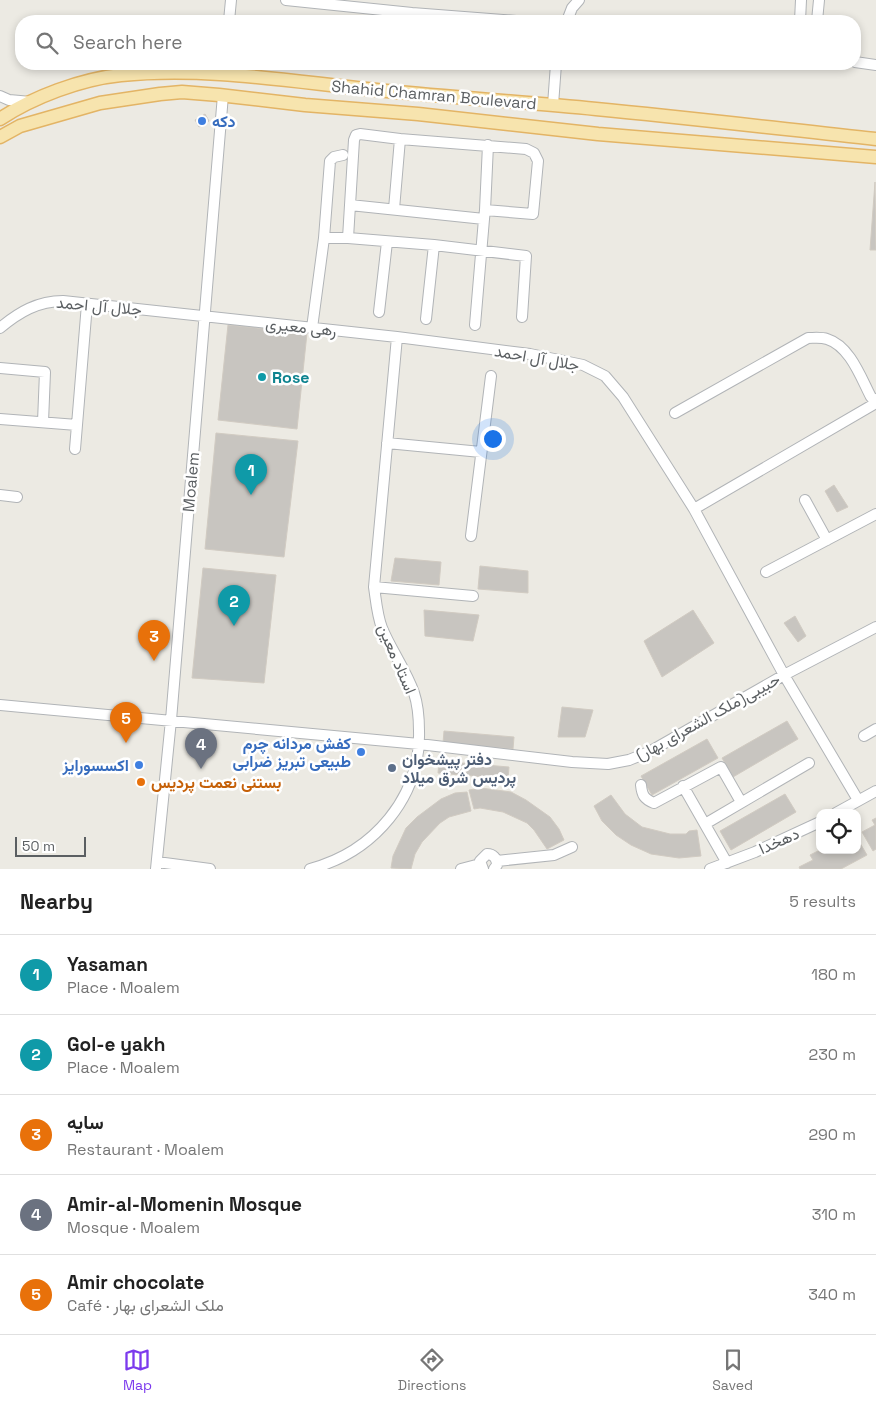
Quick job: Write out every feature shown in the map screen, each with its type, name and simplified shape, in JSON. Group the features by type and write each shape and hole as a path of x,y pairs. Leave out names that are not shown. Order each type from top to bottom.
{"main road":[{"name":"Shahid Chamran Boulevard","path":"0,119 53,92 118,75 190,72 553,105 876,139"},
{"path":"223,75 223,95"},
{"name":"Shahid Chamran Boulevard","path":"0,137 20,126 100,103 182,92 305,105 418,114 598,134 876,158"}],"street":[{"path":"230,15 231,0"},
{"path":"286,0 438,15"},
{"path":"569,15 578,0"},
{"path":"800,15 801,0"},
{"path":"818,15 819,0"},
{"path":"861,63 876,65"},
{"path":"553,105 556,70"},
{"name":"Moalem","path":"157,865 172,720 223,95"},
{"path":"0,96 9,100 32,102"},
{"path":"348,238 350,205 354,140 356,135 526,149 534,153 538,161 533,214 485,215 350,205"},
{"path":"394,209 400,139"},
{"path":"476,326 485,215 488,145"},
{"path":"312,328 324,238 330,161 334,156 344,155"},
{"path":"324,238 348,238 434,245 526,256 522,316"},
{"path":"379,312 387,242"},
{"path":"426,319 434,245"},
{"name":"جلال آل احمد","path":"0,328 13,316 30,307 49,301 204,316"},
{"path":"75,449 88,304"},
{"name":"رهی معیری","path":"204,316 397,337"},
{"name":"جلال آل احمد","path":"397,337 530,354 583,365 605,376 623,397 694,509 784,675 858,800"},
{"name":"استاد معین","path":"310,869 345,856 372,836 389,820 402,802 411,783 419,744 419,720 414,695 400,661 382,627 374,587 397,337"},
{"path":"675,413 808,338 826,338 836,343 848,354 871,397 876,401 694,509"},
{"path":"0,368 45,372 43,422"},
{"path":"471,536 491,376"},
{"path":"0,419 77,425"},
{"path":"387,443 481,452"},
{"path":"0,496 17,497"},
{"path":"805,500 827,540"},
{"path":"766,572 876,514"},
{"path":"374,587 473,596"},
{"name":"حبیبی(ملک الشعرای بهار)","path":"0,705 172,720 419,744 572,762 608,764 629,760 649,752 784,675 876,627"},
{"path":"864,736 876,729"},
{"path":"704,824 809,763"},
{"path":"641,785 642,795 654,803 721,766 742,802"},
{"path":"683,786 727,863"},
{"path":"843,809 876,791"},
{"name":"دهخدا","path":"710,869 816,824"},
{"path":"461,869 481,867 481,858 487,854 493,856 495,867 554,855 572,847"},
{"path":"157,865 210,869"}],"building":[{"name":"دکه","path":"205,114 209,121 199,127 195,120"},
{"path":"875,182 876,250 870,250"},
{"name":"Rose","path":"228,325 307,333 297,429 218,420"},
{"path":"216,433 298,441 284,557 205,549"},
{"path":"834,485 848,507 837,512 825,491"},
{"path":"395,558 441,562 439,585 391,581"},
{"path":"480,566 528,571 528,593 478,589"},
{"path":"203,568 276,575 264,683 192,678"},
{"path":"424,610 479,615 473,641 425,636"},
{"path":"693,610 714,643 662,677 644,641"},
{"path":"795,616 806,636 798,642 784,623"},
{"path":"562,707 593,710 585,737 558,737"},
{"path":"787,721 798,739 733,777 722,758"},
{"path":"444,731 514,737 513,749 443,743"},
{"path":"707,739 718,758 652,795 641,776"},
{"path":"439,761 509,767 508,779 438,773"},
{"path":"481,788 511,792 526,800 550,817 564,840 547,849 527,823 503,812 480,808 474,809 469,790"},
{"path":"467,792 471,811 449,817 440,823 422,842 415,854 411,869 391,868 393,856 406,828 417,817 441,799 455,793"},
{"path":"785,794 796,812 731,850 720,831"},
{"path":"611,795 625,814 642,827 670,834 686,834 689,831 697,830 701,856 679,858 651,854 631,845 616,835 602,821 594,806"},
{"path":"876,818 876,849 873,851 862,832 875,825 872,820"},
{"path":"861,845 867,855 841,869 800,869 799,867 813,860 810,855 816,852 816,854 861,854"}],"place":[{"name":"دکه","path":"202,121"},
{"name":"Rose","path":"262,377"},
{"name":"Yasaman","path":"251,495"},
{"name":"Gol-e yakh","path":"234,626"},
{"name":"سایه","path":"154,661"},
{"name":"Amir chocolate","path":"126,743"},
{"name":"کفش مردانه چرم طبیعی تبریز ضرابی","path":"361,752"},
{"name":"اکسسورایز","path":"139,765"},
{"name":"دفتر پیشخوان پردیس شرق میلاد","path":"392,768"},
{"name":"Amir-al-Momenin Mosque","path":"201,769"},
{"name":"بستنی نعمت پردیس","path":"141,782"}]}
